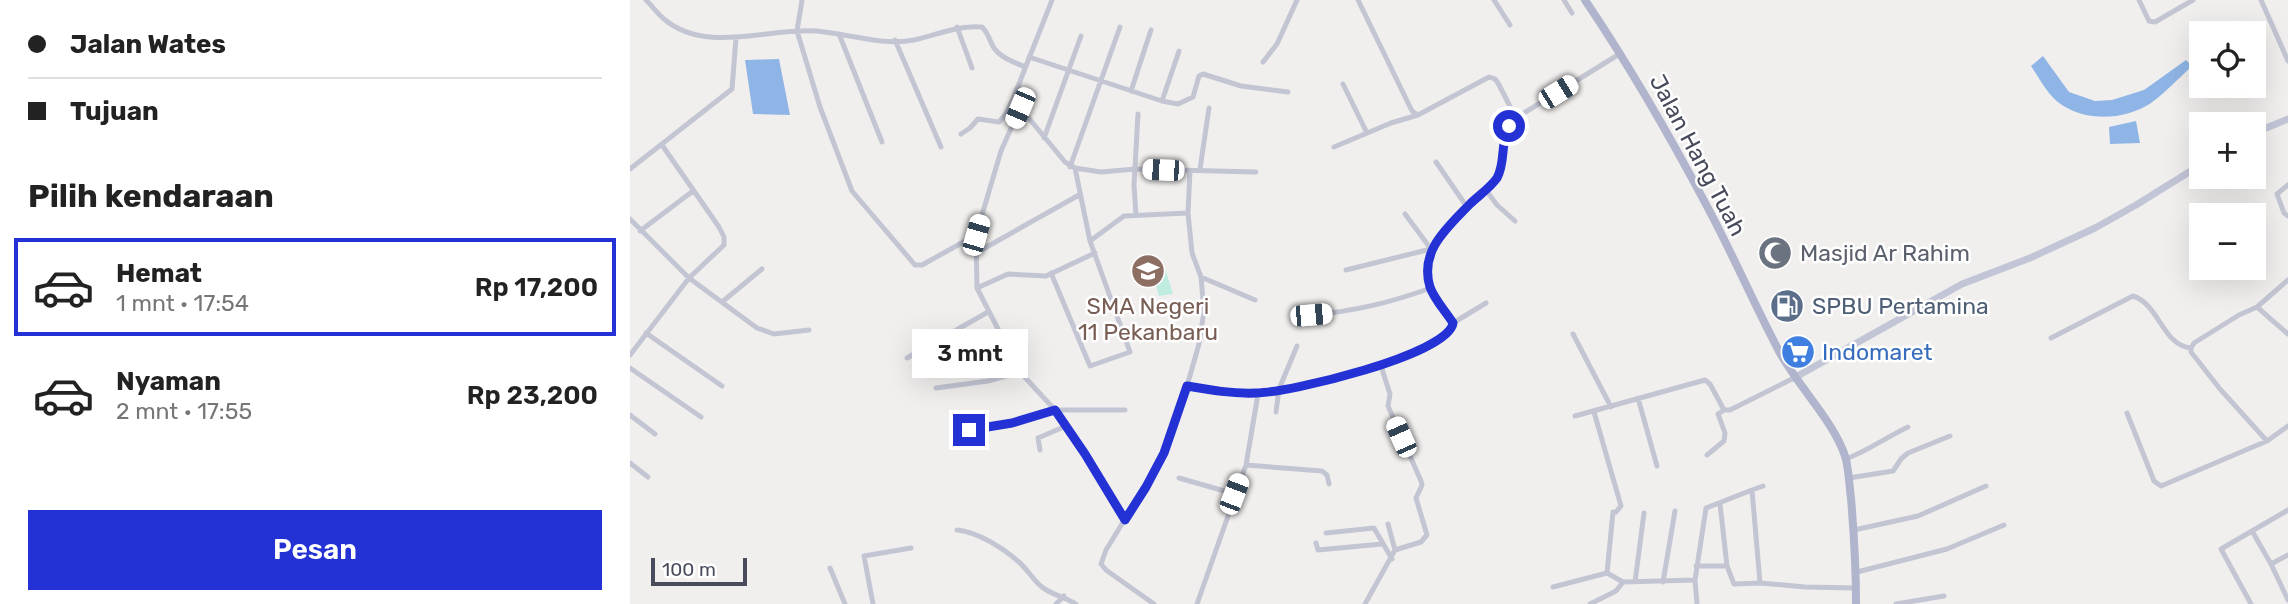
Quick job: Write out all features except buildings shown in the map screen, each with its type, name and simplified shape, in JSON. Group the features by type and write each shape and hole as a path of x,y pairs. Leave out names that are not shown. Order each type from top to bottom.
{"main road":[{"name":"Jalan Hang Tuah","path":"1585,0 1621,53 1711,213 1753,303 1794,378 1841,446 1849,478 1854,530 1856,604"}],"street":[{"path":"646,0 666,21 690,32 719,38 797,31 913,40 957,27 982,27 990,34 993,47 1007,60 1025,67"},
{"path":"802,0 797,31 820,107 852,191 915,265 922,265 976,235"},
{"path":"961,134 978,119 999,122 1006,114 1052,0"},
{"path":"1262,62 1277,44 1297,0"},
{"path":"1358,0 1412,111 1418,115"},
{"path":"1494,0 1510,25"},
{"path":"1564,0 1572,13"},
{"path":"2139,0 2150,21 2155,22 2193,0"},
{"path":"2261,0 2288,61"},
{"path":"957,27 972,68"},
{"path":"1051,273 1090,366 1130,352 1090,241 1073,168 1100,82 1121,27"},
{"path":"1131,91 1151,30"},
{"path":"839,34 882,142"},
{"path":"1044,138 1081,36"},
{"path":"630,169 732,89 736,38"},
{"path":"895,40 941,147"},
{"path":"1162,102 1179,51"},
{"path":"1453,323 1431,288 1427,264 1431,248 1499,174 1506,131 1516,118 1621,53"},
{"path":"1029,57 1162,102 1178,104 1190,100 1199,76 1203,74 1241,86 1289,92"},
{"path":"1334,147 1367,132 1418,115 1489,77 1499,83 1516,118"},
{"path":"1343,84 1367,132"},
{"path":"1013,99 1044,138 1073,168 1101,172 1135,169 1256,172"},
{"path":"1020,108 1001,151 976,235 977,288 1020,372 1055,410 1125,520"},
{"path":"1200,169 1209,108"},
{"path":"1136,215 1138,114"},
{"path":"2266,128 2288,119"},
{"path":"630,355 689,278 724,245 724,237 719,227 662,145"},
{"path":"1436,162 1467,207"},
{"path":"1154,604 1101,564 1106,550 1164,453 1199,344 1204,311 1201,277 1192,253 1188,214 1190,171"},
{"path":"1707,456 1724,441 1725,433 1718,414 1724,410 1730,410 1794,378 1962,284 2030,258 2095,228 2189,172"},
{"path":"2288,186 2277,194 2284,213 2288,216"},
{"path":"1486,190 1497,205 1515,221"},
{"path":"640,231 693,191"},
{"path":"976,253 1079,195"},
{"path":"1090,241 1124,216 1188,214"},
{"path":"1405,214 1431,248"},
{"path":"630,219 689,278 763,332 774,334 808,330"},
{"path":"1346,270 1431,248"},
{"path":"977,288 1008,274 1046,276 1095,253"},
{"path":"722,302 762,269"},
{"path":"1201,277 1255,300"},
{"path":"2190,348 2193,343 2257,307 2288,280"},
{"path":"1311,315 1350,312 1388,303 1431,288"},
{"path":"2051,338 2133,296 2146,301 2176,342 2190,348 2220,389 2267,441"},
{"path":"1187,386 1237,394 1258,394 1381,366 1427,347 1450,333 1453,323 1486,303"},
{"path":"2257,307 2288,334"},
{"path":"907,358 988,312"},
{"path":"646,333 722,386"},
{"path":"1573,334 1611,407"},
{"path":"1276,412 1279,389 1297,346"},
{"path":"1381,366 1390,394 1385,407 1421,481 1416,498 1427,535 1420,542 1395,550"},
{"path":"630,368 701,417"},
{"path":"936,388 988,381 1020,372"},
{"path":"1575,416 1704,380 1710,384 1724,410"},
{"path":"1197,604 1246,465 1258,394"},
{"path":"1638,398 1657,466"},
{"path":"956,432 1012,423 1055,410 1125,410"},
{"path":"1594,412 1621,506 1613,512 1607,573"},
{"path":"2127,413 2154,481 2161,486 2267,441 2288,426"},
{"path":"630,415 655,434"},
{"path":"1040,450 1038,438 1066,426"},
{"path":"1846,459 1908,427"},
{"path":"1849,478 1893,471 1908,453 1950,436"},
{"path":"630,463 648,477"},
{"path":"1246,465 1322,471 1327,475 1329,484"},
{"path":"1179,478 1234,494"},
{"path":"1697,604 1696,566 1706,508 1763,486"},
{"path":"1854,530 1918,516 1986,486"},
{"path":"1752,490 1760,583"},
{"path":"1720,504 1727,565 1734,584 1856,588"},
{"path":"1662,582 1675,510"},
{"path":"2251,604 2221,549 2288,510"},
{"path":"1635,582 1644,513"},
{"path":"1365,604 1395,550 1388,524"},
{"path":"1857,572 1947,550 2004,526"},
{"path":"1326,533 1374,528 1392,559"},
{"path":"957,530 997,546 1020,563 1043,588 1076,604"},
{"path":"2252,531 2272,564 2288,600"},
{"path":"1316,543 1318,550 1382,544"},
{"path":"873,604 864,556 911,548"},
{"path":"2272,564 2288,555"},
{"path":"1696,566 1727,565"},
{"path":"830,568 845,604"},
{"path":"1553,587 1607,573 1623,582 1695,580"},
{"path":"1590,604 1616,591 1623,582"},
{"path":"1056,604 1064,596"},
{"path":"1896,604 1944,596"}],"green space":[{"path":"1165,268 1173,294 1159,296 1152,270"}],"water":[{"path":"2043,56 2069,92 2095,101 2112,100 2144,90 2186,60 2189,63 2189,69 2151,103 2130,113 2106,117 2083,114 2062,105 2045,87 2031,66"},
{"path":"779,59 790,115 753,114 745,60"},
{"path":"2136,121 2140,143 2110,144 2109,127"}],"place":[{"name":"Masjid Ar Rahim","path":"1775,253"},
{"name":"SMA Negeri 11 Pekanbaru","path":"1148,271"},
{"name":"SPBU Pertamina","path":"1787,306"},
{"name":"Indomaret","path":"1798,352"}],"route":[{"path":"969,430 1012,423 1055,410 1125,520 1164,453 1187,386 1237,394 1258,394 1381,366 1427,347 1450,333 1453,323 1431,288 1427,258 1431,248 1470,204 1495,181 1503,161 1504,142 1509,126"}]}
